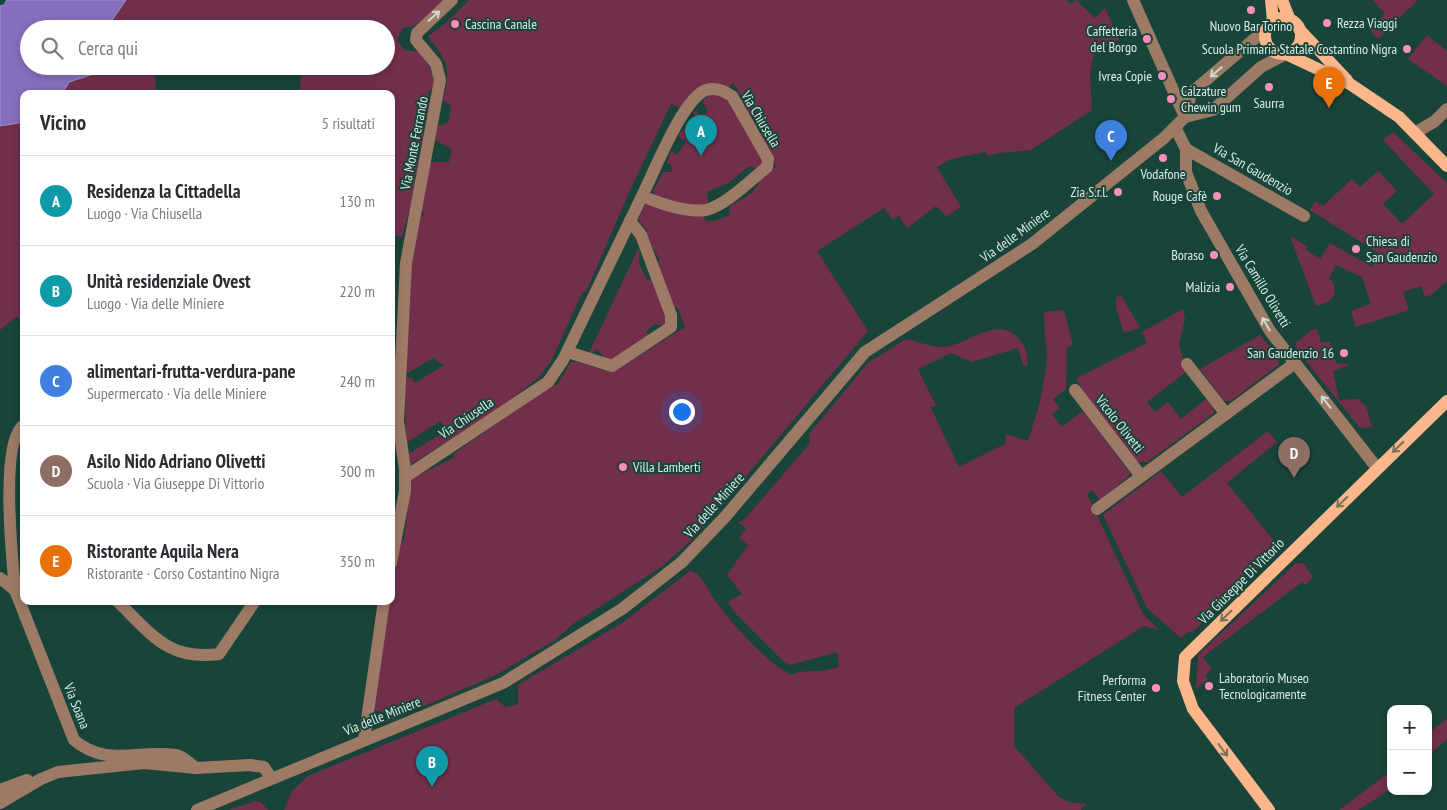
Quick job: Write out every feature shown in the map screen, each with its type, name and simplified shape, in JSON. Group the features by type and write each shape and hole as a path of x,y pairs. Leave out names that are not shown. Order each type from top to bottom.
{"main road":[{"path":"1271,0 1270,25 1265,38 1269,48 1276,53 1285,55 1350,84 1399,116 1447,166"},
{"path":"1282,0 1290,20 1350,84"},
{"path":"1270,25 1280,18 1290,20"},
{"path":"1285,55 1299,44 1299,29"},
{"name":"Via Giuseppe Di Vittorio","path":"1269,810 1193,709 1183,681 1185,657 1447,400"}],"street":[{"name":"Via Monte Ferrando","path":"395,542 405,491 398,422 406,263 440,80 436,64 416,40 417,32 452,0"},
{"path":"1133,0 1185,117"},
{"path":"1185,117 1191,93 1270,25"},
{"path":"1185,117 1213,110 1261,67 1285,55"},
{"name":"Via Chiusella","path":"405,477 555,374 568,352 678,120 698,94 705,90 718,90 732,96 768,160 767,167 731,196 707,210 663,204 642,196"},
{"path":"1415,133 1435,121 1447,109"},
{"name":"Via delle Miniere","path":"197,810 503,683 622,609 682,562 719,523 865,352 1032,244 1185,117"},
{"path":"543,384 669,122"},
{"name":"Via Camillo Olivetti","path":"1175,127 1186,149 1186,172 1201,210 1270,331 1377,468"},
{"name":"Via San Gaudenzio","path":"1186,149 1304,216"},
{"path":"568,352 612,366 671,326 671,315 641,235 630,221"},
{"name":"Vicolo Olivetti","path":"1098,509 1295,363"},
{"path":"1187,364 1226,414"},
{"name":"Vicolo Olivetti","path":"1075,390 1141,476"},
{"name":"Via Soana","path":"20,428 8,442 2,479 15,590 20,603"},
{"name":"Via Soana","path":"0,578 15,590"},
{"name":"Via Soana","path":"21,605 74,740 92,752 107,756 177,755 196,768"},
{"path":"121,605 168,647 182,653 202,655 219,654 252,605"},
{"path":"364,740 383,605"},
{"path":"0,790 39,775 144,763 196,768 250,765 264,767 271,778"},
{"path":"0,803 41,779 58,772"}],"shaded area":[{"path":"7,0 126,0 112,20 20,20 20,75 91,75 69,82 64,90 20,90 20,123 0,126 0,6 4,5"},
{"path":"126,0 444,0 420,22 403,28 397,40 404,50 419,52 423,56 432,72 434,82 434,87 428,93 432,116 426,118 414,186 414,210 409,210 402,237 395,236 395,90 300,90 301,75 395,75 395,20 112,20"},
{"path":"469,0 1066,0 1071,4 1076,0 1095,18 1105,8 1119,40 1095,50 1090,73 1092,110 1031,150 999,153 989,156 985,152 951,159 937,167 961,207 946,216 936,206 907,228 899,216 893,220 884,208 817,251 868,331 695,537 661,567 573,624 555,640 494,676 386,722 388,713 374,710 387,605 395,605 395,558 398,540 404,541 411,479 453,458 455,453 551,385 557,385 571,362 578,362 606,371 618,369 685,327 678,308 672,306 659,266 659,258 646,238 647,231 638,219 646,202 702,214 706,221 714,221 729,216 730,206 754,191 763,174 776,167 760,136 761,132 739,101 742,97 733,83 728,88 705,84 686,98 682,108 671,104 630,190 586,292 583,291 551,361 539,377 499,409 407,467 407,455 447,430 440,421 406,443 405,378 411,377 415,383 444,365 433,358 408,373 404,367 410,264 421,216 425,214 421,210 428,162 449,162 452,149 433,139 438,125 443,125 449,121 451,106 443,100 447,79 446,65 428,36 446,23"},
{"path":"1373,0 1418,0 1378,39 1369,29 1385,14"},
{"path":"1427,35 1447,51 1447,86 1408,59"},
{"path":"90,75 155,75 156,90 64,90 68,82"},
{"path":"711,94 727,97 765,159 764,165 757,169 749,166 730,182 707,192 708,203 702,205 681,205 655,198 653,191 663,172 672,172 671,165 667,163 671,151 677,155 686,142 678,136 688,124 695,127 698,123 693,113 696,111 700,115 708,112 702,101"},
{"path":"20,123 20,318 16,317 0,330 0,126"},
{"path":"1393,132 1447,183 1447,281 1431,295 1425,297 1421,286 1403,292 1409,310 1356,327 1351,311 1371,304 1362,277 1336,265 1329,278 1334,284 1334,296 1328,302 1316,306 1291,239 1292,237 1308,247 1306,250 1320,259 1330,243 1372,267 1380,254 1310,210 1315,201 1323,206 1352,179 1360,187 1378,171 1397,191 1383,204 1402,224 1434,194 1383,140"},
{"path":"640,245 639,264 648,281 652,278 660,304 667,311 665,326 654,324 646,332 651,338 610,364 597,349 588,355"},
{"path":"1121,295 1140,328 1124,333 1116,308 1116,298"},
{"path":"1183,309 1185,319 1179,344 1186,372 1147,402 1155,412 1168,402 1181,419 1206,399 1213,407 1214,413 1147,462 1136,462 1085,394 1076,378 1147,343 1142,332"},
{"path":"1064,310 1073,345 1067,347 1066,389 1053,399 1060,408 1052,414 1062,427 1083,411 1130,473 1128,477 1100,500 1092,490 1087,494 1143,614 1159,630 1144,626 1014,708 1014,746 1058,796 1068,802 1087,804 1081,810 284,810 292,791 308,776 496,699 505,707 518,704 518,685 622,623 690,571 701,578 714,599 739,630 781,669 791,675 801,672 832,669 839,666 837,652 790,665 783,661 735,613 728,602 742,594 727,575 748,545 739,538 746,528 738,522 744,520 810,443 809,434 868,363 906,339 944,347 993,330 1003,329 1012,332 1025,349 1028,359 1027,366 1023,365 1018,348 972,362 951,353 918,369 936,406 930,406 959,467 1005,444 1006,434 1028,441 1040,402 1046,367 1047,352 1044,312"},
{"path":"1317,329 1321,342 1330,342 1336,363 1351,364 1333,371 1339,400 1358,399 1366,406 1372,427 1360,428 1298,351 1295,343 1312,330"},
{"path":"1260,335 1279,358 1278,365 1231,401 1224,401 1200,369"},
{"path":"1268,431 1277,442 1227,483 1279,547 1192,633 1190,631 1181,638 1147,608 1103,515 1161,471 1182,497"},
{"path":"1296,563 1303,563 1313,577 1305,585 1302,582 1203,657 1212,669 1205,675 1208,680 1196,689 1198,655"},
{"path":"1447,719 1447,739 1432,752 1432,750 1432,730"},
{"path":"1387,774 1387,792 1358,810 1339,810"},
{"path":"255,801 261,802 268,810 229,810"}],"place":[{"name":"Nuovo Bar Torino","path":"1251,10"},
{"name":"Rezza Viaggi","path":"1327,23"},
{"name":"Cascina Canale","path":"455,24"},
{"name":"Caffetteria del Borgo","path":"1147,39"},
{"name":"Scuola Primaria Statale Costantino Nigra","path":"1407,49"},
{"name":"Ivrea Copie","path":"1162,76"},
{"name":"Saurra","path":"1269,87"},
{"name":"Calzature Chewin gum","path":"1171,99"},
{"name":"Ristorante Aquila Nera","path":"1329,108"},
{"name":"Residenza la Cittadella","path":"701,156"},
{"name":"Vodafone","path":"1163,158"},
{"name":"alimentari-frutta-verdura-pane","path":"1111,161"},
{"name":"Zia S.r.l.","path":"1118,192"},
{"name":"Rouge Cafè","path":"1217,196"},
{"name":"Chiesa di San Gaudenzio","path":"1356,249"},
{"name":"Boraso","path":"1214,255"},
{"name":"Malizia","path":"1230,287"},
{"name":"San Gaudenzio 16","path":"1344,353"},
{"name":"Villa Lamberti","path":"623,467"},
{"name":"Asilo Nido Adriano Olivetti","path":"1294,478"},
{"name":"Laboratorio Museo Tecnologicamente","path":"1209,686"},
{"name":"Performa Fitness Center","path":"1156,688"},
{"name":"Unità residenziale Ovest","path":"432,787"}]}
